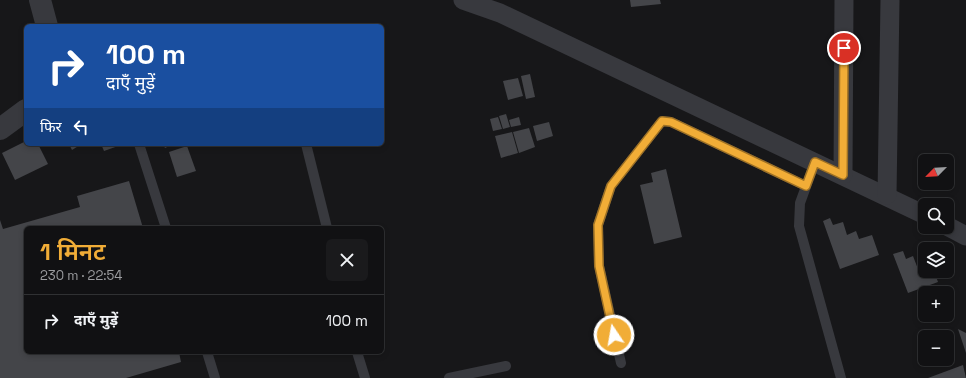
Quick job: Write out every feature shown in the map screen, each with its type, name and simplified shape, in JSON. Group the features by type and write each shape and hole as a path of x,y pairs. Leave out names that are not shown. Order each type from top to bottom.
{"street":[{"path":"40,0 46,24"},
{"path":"463,0 500,12 887,195 918,211"},
{"path":"843,175 844,0"},
{"path":"887,195 890,0"},
{"path":"0,129 24,111"},
{"path":"954,230 966,236"}],"lane":[{"path":"621,363 599,266 598,225 611,186 662,121 671,122 806,186"},
{"path":"140,146 165,226"},
{"path":"306,146 326,226"},
{"path":"815,162 800,203 799,226 841,378"},
{"path":"208,354 215,378"},
{"path":"358,354 365,378"},
{"path":"449,378 506,366"}],"building":[{"path":"630,0 660,0 661,4 631,7"},
{"path":"530,74 535,97 526,99 521,76"},
{"path":"518,78 523,96 508,100 503,81"},
{"path":"506,114 510,127 503,129 499,116"},
{"path":"498,117 502,129 493,131 490,119"},
{"path":"519,117 521,125 511,127 509,120"},
{"path":"549,122 553,136 537,141 533,126"},
{"path":"529,128 535,147 519,153 513,132"},
{"path":"512,132 518,153 501,158 495,136"},
{"path":"24,142 24,146 39,146 48,164 15,180 2,153"},
{"path":"70,146 78,146 72,150"},
{"path":"102,146 118,146 104,151"},
{"path":"187,146 196,171 177,177 169,152"},
{"path":"666,169 682,237 654,244 640,185 653,182 651,173"},
{"path":"129,181 142,226 24,226 24,354 179,354 181,362 126,378 0,378 0,220 3,229 80,207 77,196"},
{"path":"830,218 833,225 843,222 847,235 856,231 859,239 872,235 879,255 840,269 823,221"},
{"path":"903,251 906,259 913,256 918,269 918,278 937,278 938,282 927,286 918,286 918,289 908,293 893,254"},
{"path":"958,329 966,333 966,353"},
{"path":"963,365 966,378 928,378"}],"route":[{"path":"614,335 599,266 598,225 611,186 651,134 662,121 671,122 806,186 815,162 843,175 844,48"}]}
